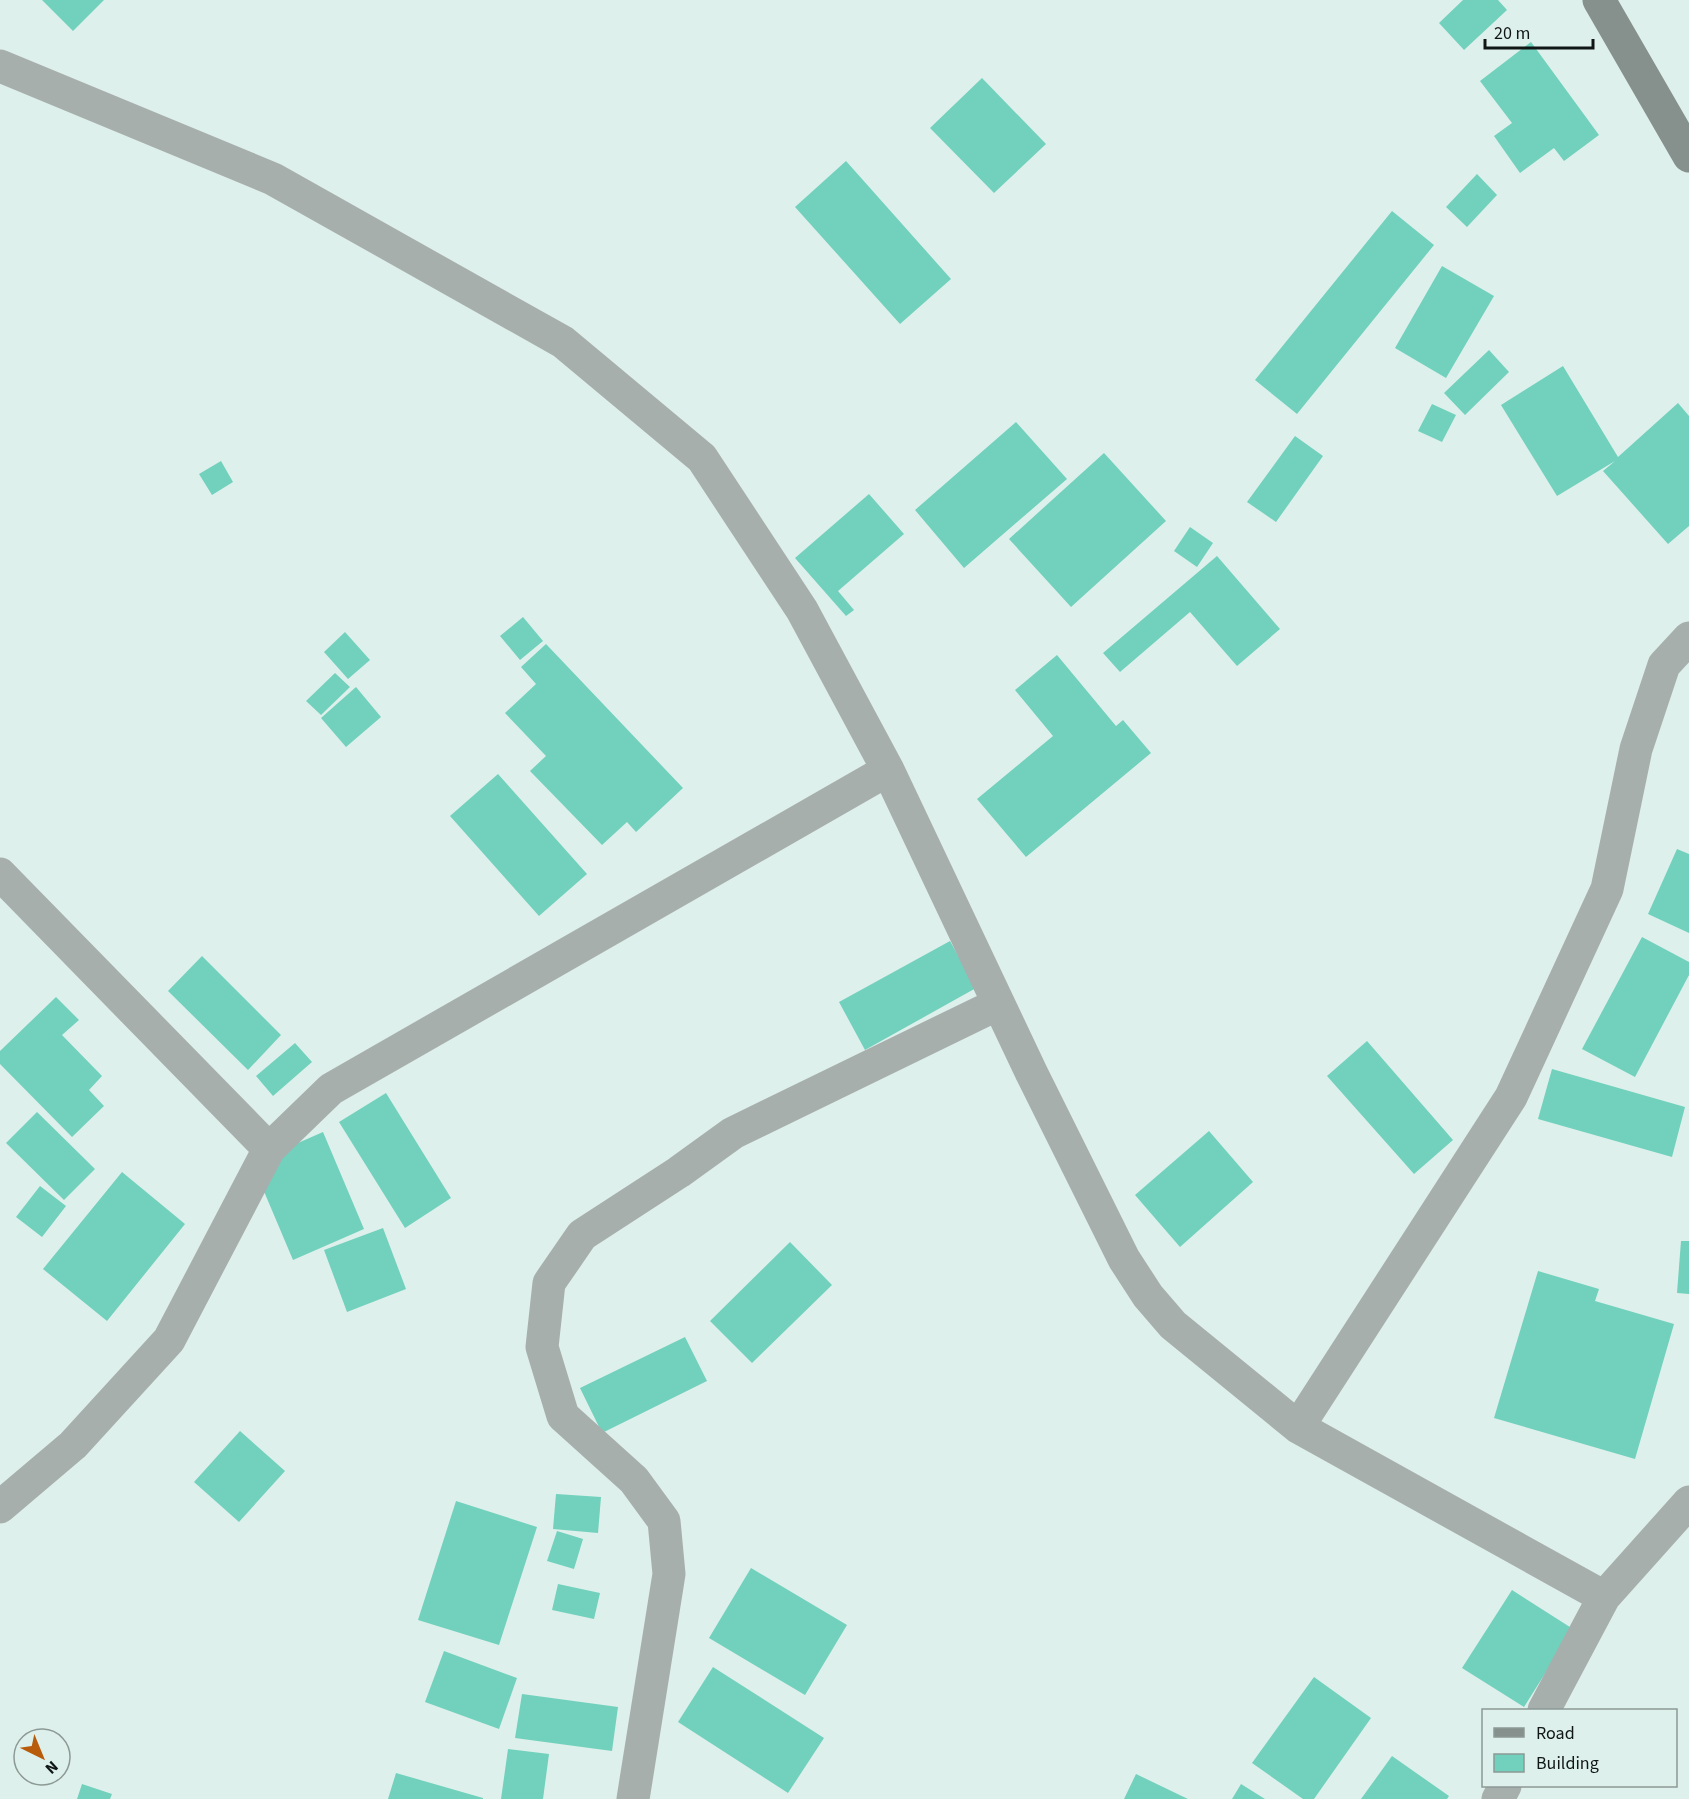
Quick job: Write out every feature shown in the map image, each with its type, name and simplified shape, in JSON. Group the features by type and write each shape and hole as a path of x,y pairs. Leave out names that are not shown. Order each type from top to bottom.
{"main road":[{"path":"1599,0 1689,156"}],"street":[{"path":"0,66 273,179 563,342 702,458 802,610 888,770 998,1004 1124,1259 1148,1296 1173,1325 1298,1427 1604,1597"},
{"path":"1298,1427 1511,1097 1607,889 1636,749 1664,665 1689,638"},
{"path":"0,1507 73,1446 170,1340 268,1149 331,1089 888,770"},
{"path":"0,874 268,1149"},
{"path":"633,1799 669,1574 664,1521 634,1480 563,1416 542,1347 549,1283 582,1235 679,1172 733,1133 998,1004"},
{"path":"1545,1709 1604,1597 1689,1502"}],"building":[{"path":"42,0 104,0 73,31"},
{"path":"1463,0 1498,0 1507,10 1464,50 1439,23"},
{"path":"1531,42 1599,135 1564,161 1554,148 1520,173 1494,136 1512,123 1480,81"},
{"path":"982,78 1046,144 994,193 930,128"},
{"path":"846,161 951,279 900,324 795,207"},
{"path":"1477,174 1497,195 1467,227 1446,207"},
{"path":"1392,211 1434,245 1297,414 1255,380"},
{"path":"1442,266 1494,296 1446,378 1395,348"},
{"path":"1489,350 1509,372 1465,415 1444,393"},
{"path":"1563,366 1618,457 1678,403 1689,416 1689,526 1668,544 1603,471 1615,461 1557,496 1501,405"},
{"path":"1432,404 1456,415 1442,442 1418,431"},
{"path":"1016,422 1067,479 964,568 915,510"},
{"path":"1295,436 1323,456 1276,522 1247,502"},
{"path":"1104,453 1166,521 1071,607 1009,539"},
{"path":"221,461 233,482 212,495 199,474"},
{"path":"869,494 904,534 838,591 854,610 846,616 795,558"},
{"path":"1190,527 1213,543 1197,567 1174,551"},
{"path":"1217,556 1280,629 1237,666 1190,612 1120,672 1103,653"},
{"path":"523,617 543,641 520,660 500,636"},
{"path":"345,632 370,660 348,679 324,652"},
{"path":"546,644 683,788 636,832 627,822 602,845 530,771 546,756 505,713 536,684 521,667"},
{"path":"1057,655 1116,726 1123,720 1151,753 1026,857 977,799 1053,736 1015,690"},
{"path":"335,673 350,687 321,715 306,701"},
{"path":"356,687 381,717 346,747 321,718"},
{"path":"498,774 587,874 539,916 450,816"},
{"path":"1677,849 1689,854 1689,933 1648,914"},
{"path":"1642,937 1689,962 1689,975 1635,1077 1582,1049"},
{"path":"950,941 976,988 865,1050 839,1002"},
{"path":"202,956 281,1035 248,1070 168,991"},
{"path":"56,997 79,1020 62,1035 102,1076 89,1090 104,1106 72,1137 0,1064 0,1051"},
{"path":"1367,1041 1453,1140 1414,1174 1327,1076"},
{"path":"295,1043 312,1062 273,1096 256,1076"},
{"path":"1552,1069 1685,1107 1672,1157 1538,1119"},
{"path":"386,1093 451,1198 405,1228 339,1122"},
{"path":"37,1112 95,1169 64,1200 6,1143"},
{"path":"1209,1131 1253,1182 1180,1247 1135,1195"},
{"path":"323,1132 364,1229 293,1260 252,1163"},
{"path":"122,1172 185,1224 107,1321 43,1269"},
{"path":"40,1186 66,1206 42,1237 16,1217"},
{"path":"383,1228 406,1289 347,1312 324,1250"},
{"path":"1681,1241 1689,1241 1689,1294 1677,1293"},
{"path":"790,1242 832,1285 752,1363 710,1321"},
{"path":"1538,1271 1599,1289 1595,1301 1674,1324 1635,1459 1494,1418"},
{"path":"685,1337 707,1381 602,1433 580,1388"},
{"path":"240,1431 285,1471 239,1522 194,1482"},
{"path":"556,1494 601,1497 598,1533 553,1529"},
{"path":"456,1501 537,1527 499,1645 418,1620"},
{"path":"557,1531 583,1539 574,1569 547,1561"},
{"path":"751,1568 847,1625 805,1695 709,1638"},
{"path":"558,1584 600,1593 594,1619 552,1610"},
{"path":"1512,1590 1573,1629 1524,1707 1462,1668"},
{"path":"444,1651 517,1678 499,1729 425,1702"},
{"path":"713,1667 824,1738 788,1793 678,1722"},
{"path":"1314,1677 1371,1718 1314,1799 1303,1799 1252,1763"},
{"path":"522,1694 618,1707 612,1751 515,1738"},
{"path":"508,1749 549,1754 543,1799 501,1799"},
{"path":"1392,1756 1449,1796 1447,1799 1361,1799"},
{"path":"396,1773 483,1798 483,1799 388,1799"},
{"path":"1136,1774 1188,1799 1124,1799"},
{"path":"82,1784 112,1794 110,1799 77,1799"},
{"path":"1241,1784 1265,1799 1232,1799"}]}
